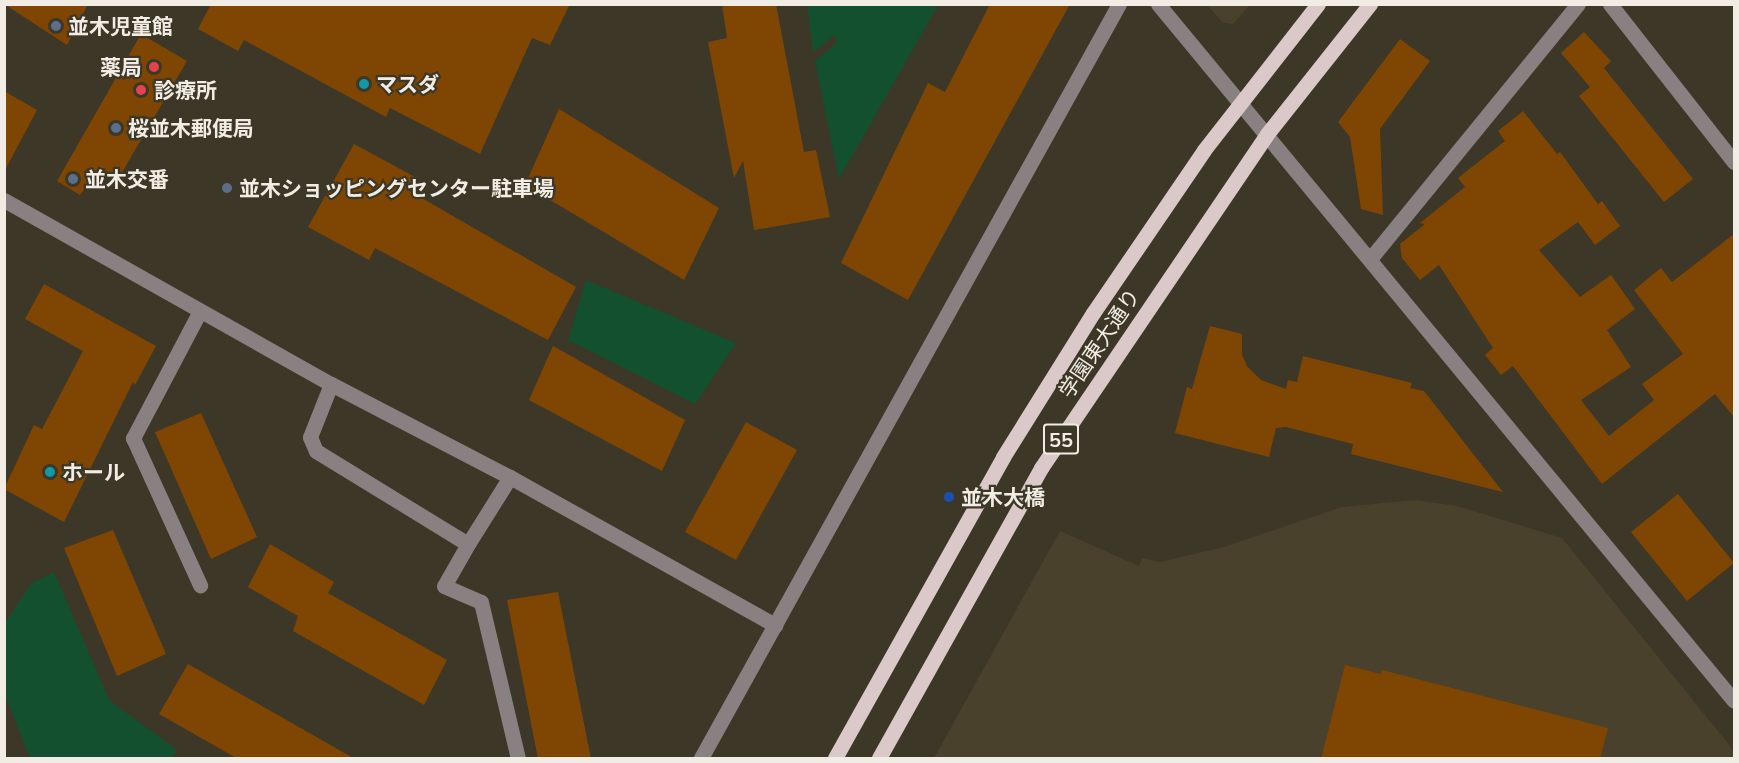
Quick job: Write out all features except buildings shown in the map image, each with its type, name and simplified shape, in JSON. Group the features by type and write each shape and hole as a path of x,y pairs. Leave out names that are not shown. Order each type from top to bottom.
{"main road":[{"name":"学園東大通り","path":"835,759 1003,457 1093,313 1240,102 1318,4"},
{"name":"学園東大通り","path":"879,759 1041,468 1267,134 1371,4"}],"street":[{"path":"701,759 1119,4"},
{"path":"1158,4 1734,701"},
{"path":"1370,259 1578,4"},
{"path":"1610,4 1734,162"},
{"path":"5,202 331,384 510,477 775,625"},
{"path":"200,311 133,438 200,585"},
{"path":"331,384 310,437 316,452 468,544"},
{"path":"510,477 444,586 481,602 518,759"}],"shaded area":[{"path":"1207,5 1250,5 1233,24 1223,23"},
{"path":"1415,500 1457,506 1562,538 1734,751 1734,758 934,758 1060,531 1139,566 1142,558 1160,562 1224,547 1342,507"}],"green space":[{"path":"807,5 938,5 839,179 815,61 837,43 835,35 813,52"},
{"path":"586,280 736,343 695,404 568,340"},
{"path":"54,572 109,700 177,750 173,758 30,758 5,695 5,623 31,584"}],"place":[{"name":"並木児童館","path":"56,26"},
{"name":"薬局","path":"154,67"},
{"name":"マスダ","path":"364,84"},
{"name":"診療所","path":"141,90"},
{"name":"桜並木郵便局","path":"116,128"},
{"name":"並木交番","path":"73,179"},
{"name":"並木ショッピングセンター駐車場","path":"227,188"},
{"name":"ホール","path":"50,472"},
{"name":"並木大橋","path":"949,497"}]}
